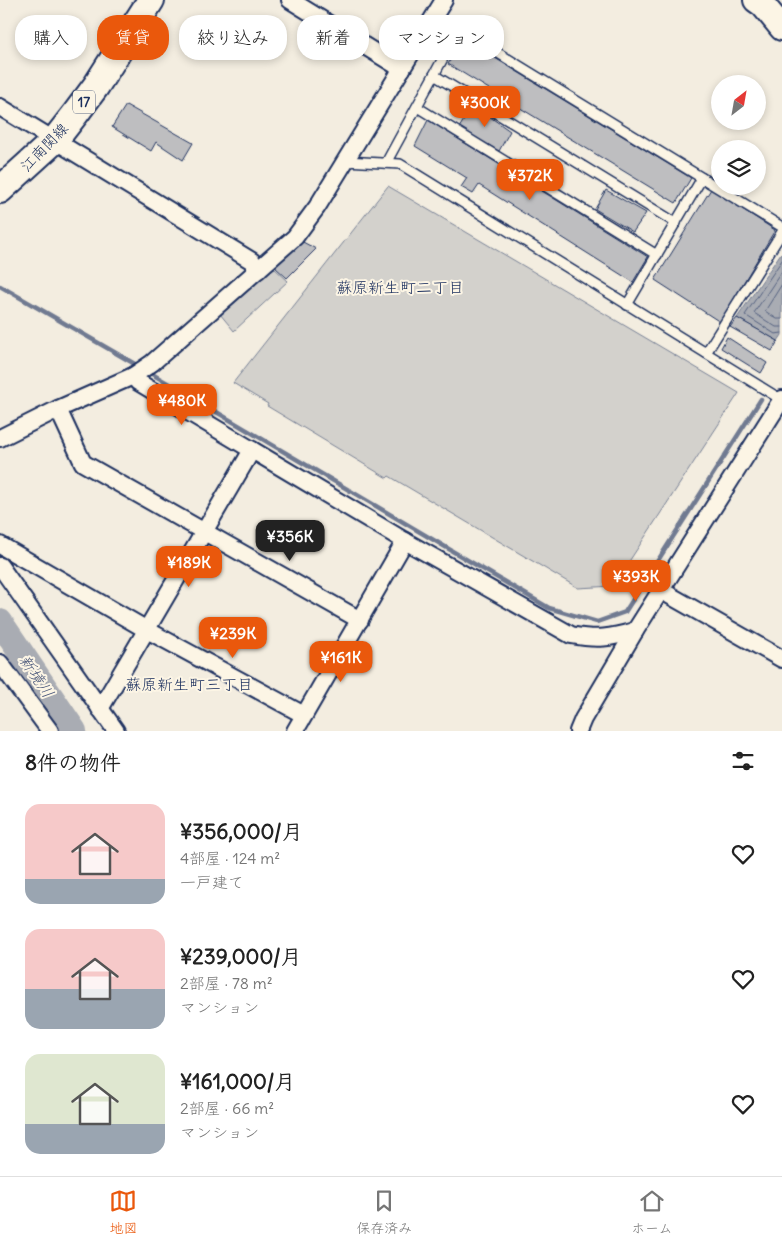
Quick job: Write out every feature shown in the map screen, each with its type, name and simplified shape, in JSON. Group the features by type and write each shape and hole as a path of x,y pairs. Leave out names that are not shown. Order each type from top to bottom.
{"main road":[{"name":"江南関線","path":"0,190 54,140 96,86 151,0"}],"street":[{"path":"290,0 402,69"},
{"path":"0,438 58,409 132,376 152,363 295,237 317,207 444,0"},
{"path":"756,0 763,5 782,28"},
{"path":"0,107 252,260 258,270"},
{"path":"132,376 138,382 405,541 572,635 592,639 615,637 635,632"},
{"path":"578,731 583,719 635,632 782,399"},
{"path":"58,409 83,463 360,620"},
{"path":"100,709 252,450"},
{"path":"295,731 405,541"},
{"path":"0,545 147,630 304,715"},
{"path":"0,566 116,731"},
{"path":"662,591 782,659"},
{"path":"0,663 50,731"}],"lane":[{"path":"386,163 459,29 782,227"},
{"path":"434,75 676,223"},
{"path":"417,107 657,254"},
{"path":"345,161 400,164 782,399"},
{"path":"627,304 702,178"},
{"path":"706,353 782,232"}],"shaded area":[{"path":"388,186 739,393 613,586 578,588 389,476 387,478 267,406 268,404 233,383"},
{"path":"273,267 288,281 234,331 220,314"}],"water":[{"path":"781,253 782,335 778,341 737,318"}],"building":[{"path":"451,60 498,60 691,178 676,203 448,64"},
{"path":"126,105 193,143 183,160 156,142 151,151 112,127"},
{"path":"473,105 510,131 499,151 459,128"},
{"path":"428,120 648,257 633,282 479,185 473,194 461,187 467,178 415,146"},
{"path":"711,189 711,195 720,195 775,230 720,322 655,280"},
{"path":"606,190 646,213 633,232 595,209"},
{"path":"301,241 316,249 287,278 275,267"},
{"path":"737,318 778,341 772,351 730,327"},
{"path":"727,337 767,363 761,373 721,348"}],"waterway":[{"path":"0,286 140,367"},
{"path":"147,371 549,608 597,622 625,612 761,399"},
{"name":"新境川","path":"0,622 74,731"}],"district":[{"name":"蘇原新生町二丁目","path":"400,287"},
{"name":"蘇原新生町三丁目","path":"189,684"}]}
